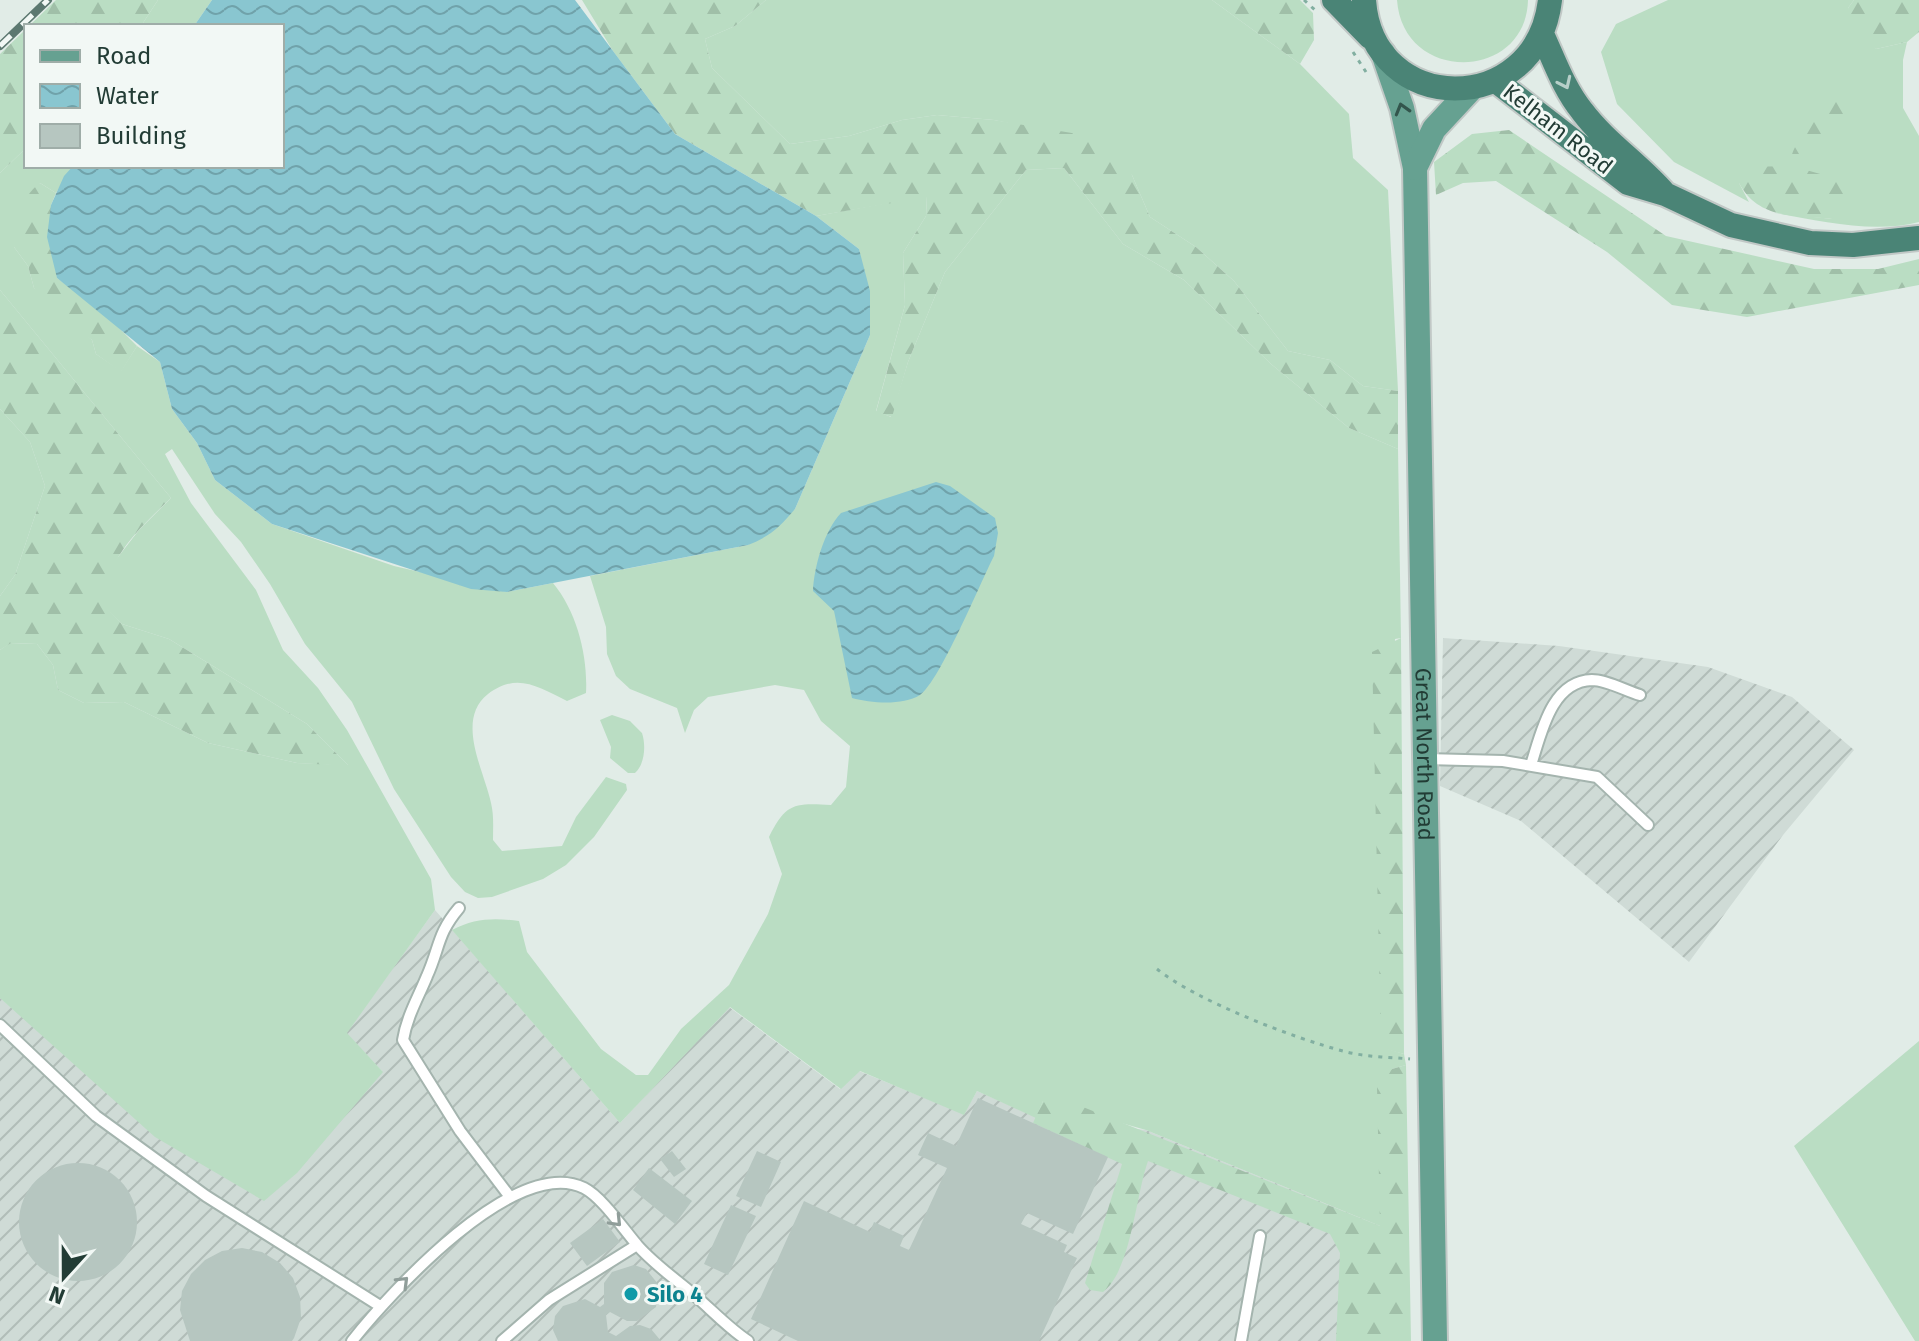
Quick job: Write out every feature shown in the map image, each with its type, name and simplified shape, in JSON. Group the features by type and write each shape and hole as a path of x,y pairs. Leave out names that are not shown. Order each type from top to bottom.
{"highway":[{"path":"1364,0 1369,26 1380,48"},
{"path":"1328,8 1380,48 1405,73 1423,83 1452,89 1472,88 1496,81 1524,62 1547,17 1569,0"},
{"name":"Kelham Road","path":"1547,17 1580,110 1665,194"},
{"name":"Kelham Road","path":"1496,81 1628,183 1665,194 1731,225 1796,240 1853,245 1919,238"}],"main road":[{"name":"Great North Road","path":"1380,48 1402,108 1415,168 1435,1341"},
{"name":"Great North Road","path":"1415,168 1434,129 1472,88"}],"lane":[{"path":"1531,765 1550,709 1573,683 1595,680 1640,695"},
{"path":"1424,759 1531,765 1597,777 1648,825"},
{"path":"459,908 442,928 429,973 407,1017 403,1040 460,1131 510,1197"},
{"path":"0,1025 121,1134 206,1196 380,1306"},
{"path":"352,1341 380,1306 444,1241 510,1197 553,1184 585,1189 637,1245 748,1341"},
{"path":"1241,1341 1260,1236"},
{"path":"502,1341 549,1300 637,1245"}],"path":[{"path":"1304,0 1328,8"},
{"path":"1348,45 1369,76"},
{"path":"1157,969 1180,987 1317,1043 1346,1052 1414,1059"}],"shaded area":[{"path":"1443,638 1559,646 1708,667 1792,697 1854,750 1783,835 1689,962 1521,821 1440,786"},
{"path":"435,910 620,1123 729,1007 840,1089 859,1071 964,1114 977,1091 1036,1117 1146,1130 1380,1226 1380,1341 0,1341 0,998 41,1032 382,1071 346,1033"}],"green space":[{"path":"56,0 158,0 142,24 31,24"},
{"path":"158,0 212,0 195,24 142,24"},
{"path":"582,0 766,0 735,26 705,39 712,68 790,144 849,136 902,120 937,115 994,120 1108,139 1132,175 1150,217 1196,247 1234,281 1288,351 1330,360 1363,386 1398,391 1398,449 1349,428 1271,364 1184,280 1123,244 1064,168 1026,170 945,272 908,362 892,417 876,412 905,305 903,253 926,216 927,197 816,216 675,134 613,51"},
{"path":"766,0 1212,0 1300,64 1349,114 1353,158 1388,190 1398,391 1363,386 1330,360 1288,351 1234,281 1196,247 1150,217 1132,175 1047,131 994,120 937,115 902,120 849,136 790,144 712,68 705,39 735,26"},
{"path":"1212,0 1300,0 1313,13 1314,40 1300,64"},
{"path":"1397,0 1528,0 1522,27 1508,46 1487,58 1464,62 1441,59 1420,47 1404,27"},
{"path":"1668,0 1854,0 1848,8 1876,49 1907,42 1903,60 1903,108 1919,136 1919,222 1865,227 1775,213 1833,219 1739,183 1749,202 1674,162 1617,104 1601,52 1616,24"},
{"path":"1854,0 1919,0 1919,32 1907,42 1876,49 1852,30 1848,8"},
{"path":"24,31 24,150 0,173 0,54"},
{"path":"1850,94 1855,102 1802,163 1791,159 1814,120 1832,103"},
{"path":"1509,130 1666,236 1814,269 1878,269 1919,259 1919,285 1747,317 1672,305 1607,252 1496,181 1463,183 1436,195 1434,162 1472,134"},
{"path":"24,150 24,168 72,168 56,193 40,183 14,247 28,266 34,288 92,340 96,354 121,371 137,346 160,362 172,409 197,443 215,480 272,524 394,566 507,592 553,583 575,621 583,650 586,693 567,701 528,684 508,684 488,694 478,705 474,717 474,746 492,808 493,840 502,851 562,846 576,817 606,777 626,784 627,790 594,837 566,865 543,879 492,897 478,898 465,892 451,877 394,789 352,702 305,644 270,584 241,542 215,514 172,449 165,454 191,503 256,590 283,650 318,688 347,730 431,879 435,910 347,1033 383,1072 297,1173 264,1201 155,1137 0,998 0,650 10,643 37,644 53,665 58,690 84,703 124,702 208,743 297,763 348,765 307,724 169,639 122,624 101,604 108,570 139,530 171,498 0,290 0,173"},
{"path":"1792,166 1845,181 1856,189 1854,203 1833,219 1792,216 1757,204 1739,183 1743,167"},
{"path":"1064,168 1123,244 1184,280 1271,364 1349,428 1398,449 1401,638 1395,639 1381,1047 1404,1054 1406,1065 1392,1069 1380,1226 1146,1130 1043,1101 1036,1118 977,1091 964,1115 860,1071 841,1089 730,1007 620,1123 452,930 485,920 519,921 527,952 601,1049 636,1075 648,1075 681,1029 729,985 768,914 782,874 769,837 786,811 800,805 831,805 846,787 850,746 821,721 804,690 775,685 708,697 694,710 685,733 677,708 630,689 616,676 607,654 606,627 590,576 748,545 795,509 870,335 859,249 816,216 927,196 926,216 903,253 905,305 876,411 891,417 908,362 945,272 1026,170"},
{"path":"40,183 56,193 51,205 57,278 104,313 137,346 121,372 96,354 92,340 50,311 34,288 28,266 14,247 23,204"},
{"path":"0,290 171,498 136,533 118,557 102,604 122,624 169,639 307,724 349,766 297,763 208,743 124,702 84,703 58,690 53,665 37,644 11,643 0,650 0,596 15,575 45,486 30,442 0,409"},
{"path":"0,409 30,442 45,486 15,575 0,596"},
{"path":"1401,638 1404,1054 1381,1048 1372,652"},
{"path":"612,715 630,721 642,733 644,754 635,773 628,773 610,758 611,747 600,720"},
{"path":"1919,1041 1919,1341 1915,1341 1794,1146"},
{"path":"1406,1065 1411,1341 1336,1341 1340,1253 1330,1234 1148,1161 1132,1231 1120,1267 1103,1292 1090,1290 1085,1283 1122,1164 1033,1123 1043,1101 1053,1095 1380,1226 1377,1087 1392,1069"}],"water":[{"path":"212,0 575,0 675,134 816,216 859,249 870,291 870,335 795,509 768,535 748,545 507,592 471,589 272,524 215,480 197,443 172,409 160,362 57,278 47,237 51,205 64,176 71,168 284,168 284,24 195,24"},
{"path":"936,482 950,486 995,518 998,533 994,556 949,652 920,695 896,702 852,698 834,611 813,591 815,571 825,539 841,513"}],"building":[{"path":"978,1098 1108,1157 1073,1234 1027,1213 1021,1224 1067,1245 1064,1252 1077,1258 1039,1341 798,1341 751,1319 804,1201 870,1232 874,1222 904,1236 900,1246 909,1250 947,1168 918,1155 928,1133 956,1146"},
{"path":"672,1151 686,1169 674,1177 660,1159"},
{"path":"757,1151 781,1162 761,1207 736,1196"},
{"path":"78,1163 111,1173 127,1189 137,1222 127,1255 111,1271 78,1281 45,1271 29,1255 19,1222 29,1189 45,1173"},
{"path":"649,1168 692,1201 675,1224 633,1190"},
{"path":"731,1205 756,1216 728,1275 704,1264"},
{"path":"603,1219 620,1242 587,1266 570,1243"},
{"path":"242,1248 262,1252 280,1263 293,1278 300,1297 301,1318 294,1338 292,1341 190,1341 180,1310 182,1291 191,1274 205,1260 222,1251"},
{"path":"634,1265 646,1269 658,1284 656,1307 637,1321 627,1321 610,1312 606,1315 608,1332 616,1336 630,1326 640,1325 651,1329 661,1341 558,1341 553,1330 555,1316 563,1306 585,1299 600,1307 604,1304 604,1283 612,1272"}],"railway":[{"path":"0,46 48,0"}],"place":[{"name":"Silo 4","path":"631,1294"}]}
